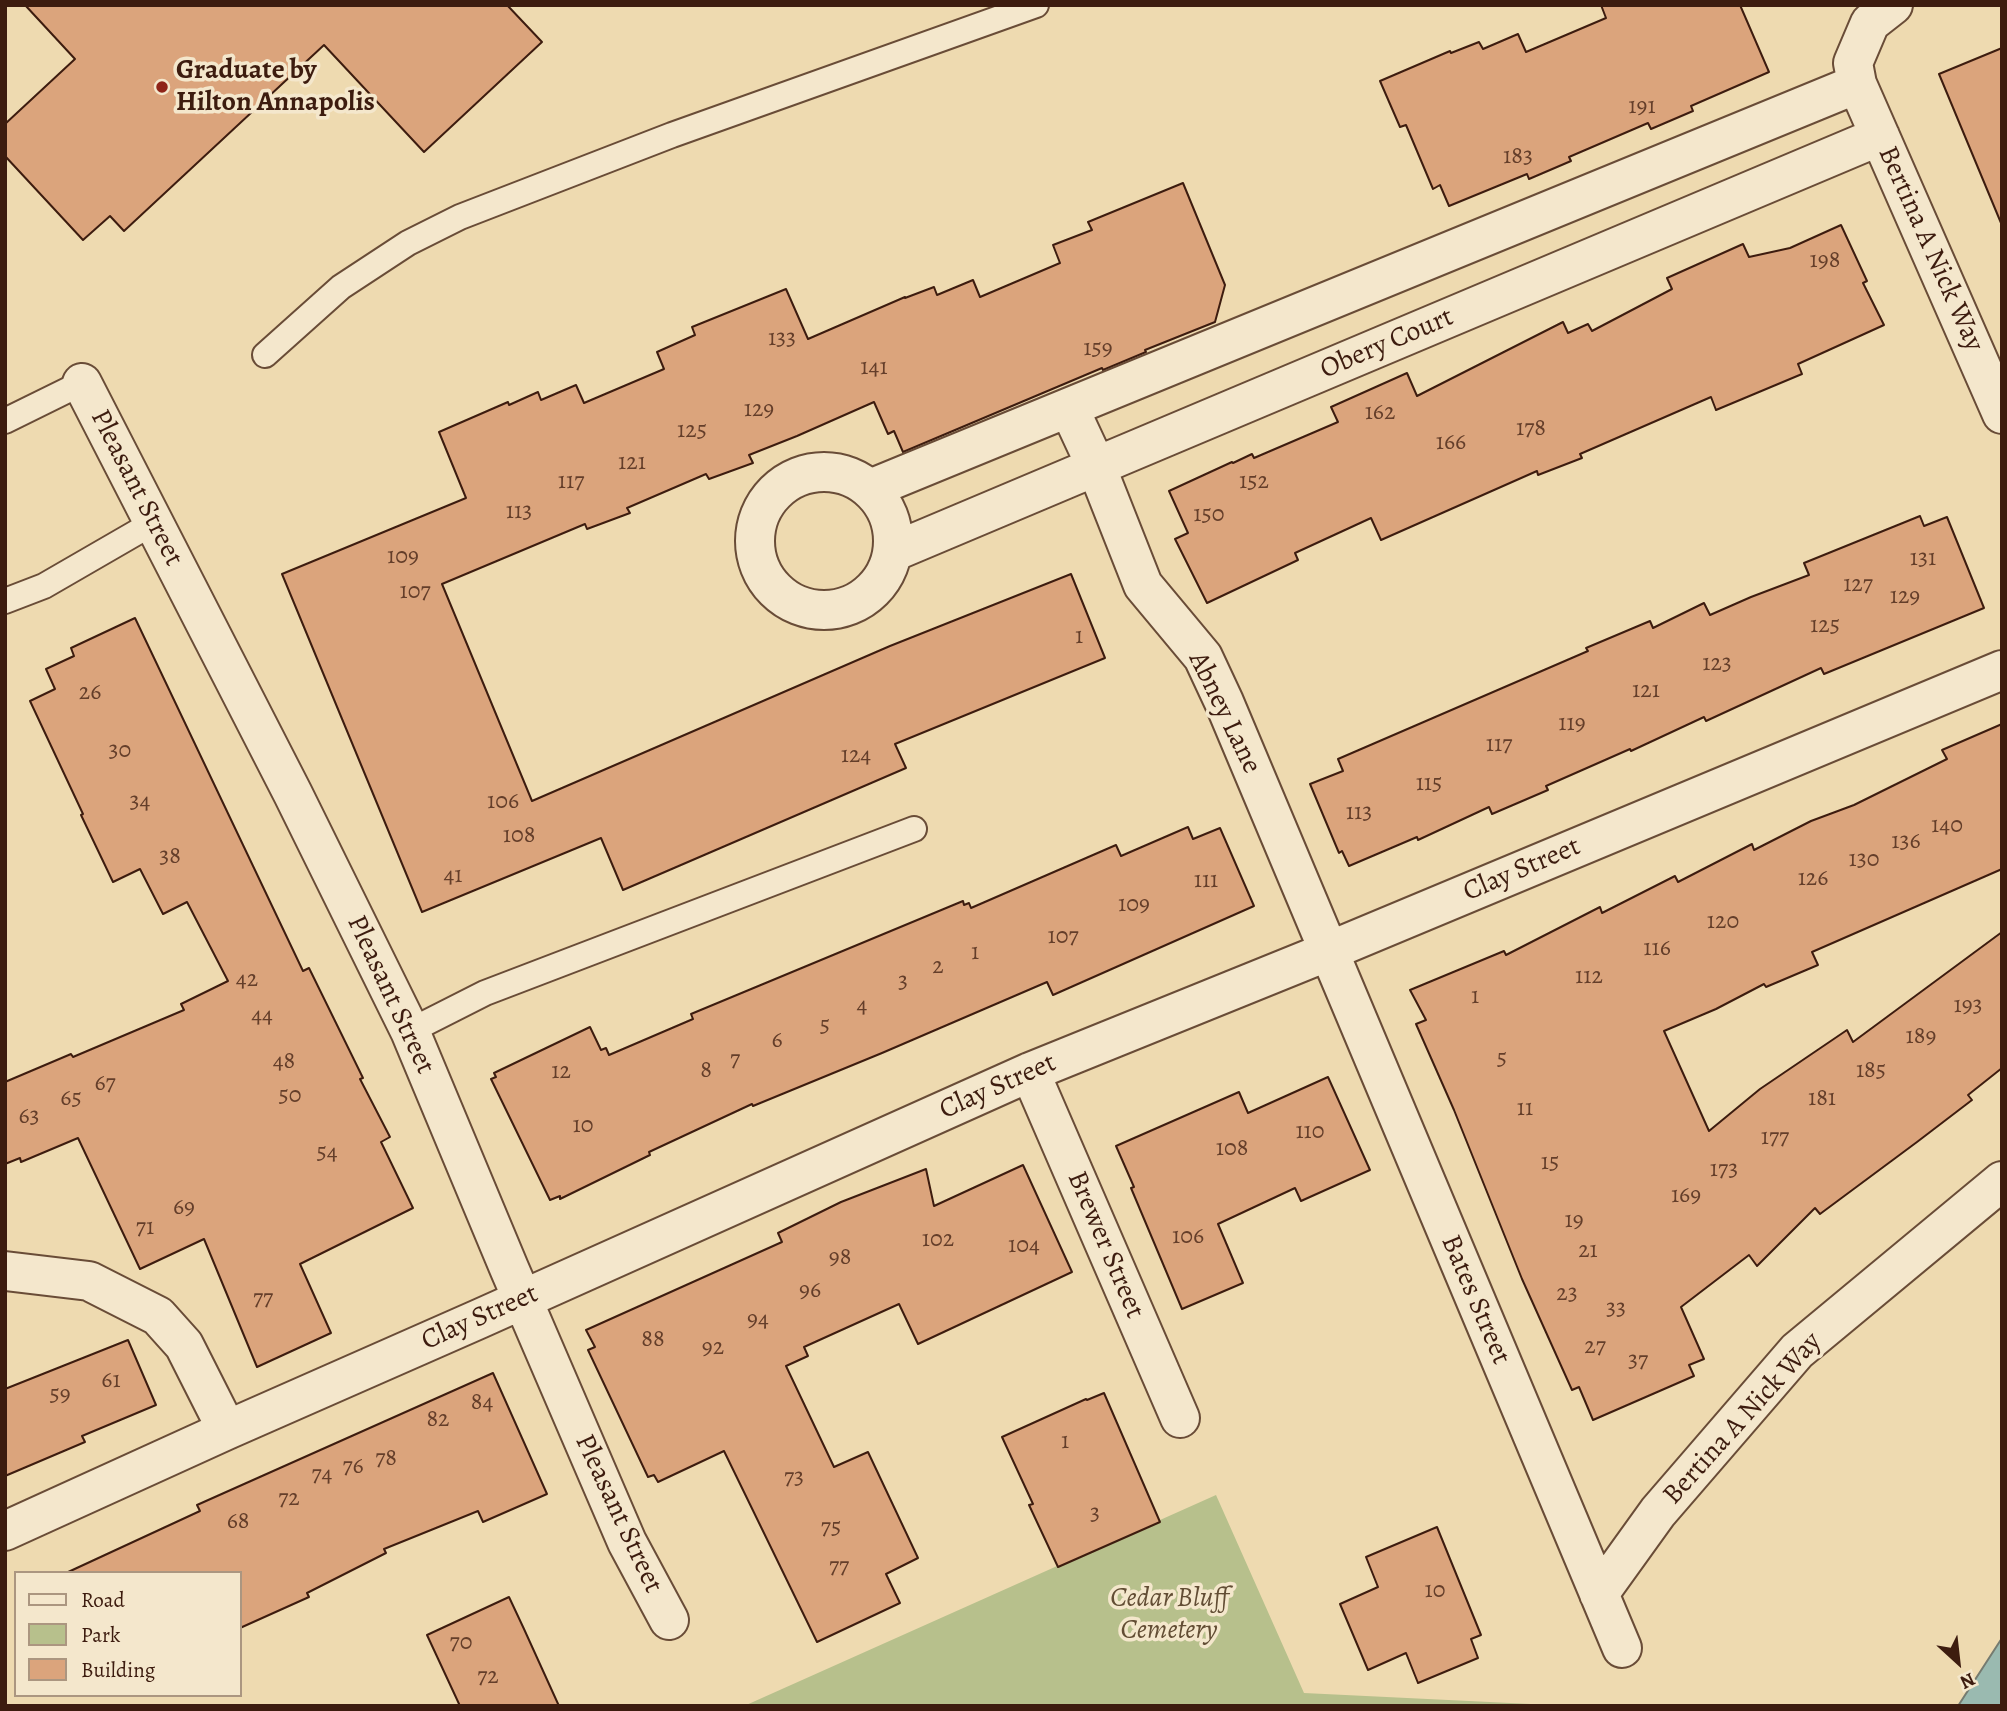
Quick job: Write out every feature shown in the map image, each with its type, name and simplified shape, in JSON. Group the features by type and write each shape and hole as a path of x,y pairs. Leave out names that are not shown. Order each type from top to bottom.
{"street":[{"path":"870,489 1857,84 1853,63 1870,23 1893,5"},
{"name":"Bertina A Nick Way","path":"1857,84 2002,414"},
{"name":"Obery Court","path":"893,552 1880,136"},
{"name":"Pleasant Street","path":"82,383 293,794 410,1031 627,1542 668,1620"},
{"name":"Abney Lane","path":"1069,408 1096,466 1143,585 1203,657 1329,951"},
{"path":"827,471 850,477 870,489 884,506 892,528 893,552 886,574 872,592 853,604 830,610 808,609 787,600 769,585 758,565 754,542 758,521 767,500 784,484 805,474 827,471"},
{"name":"Clay Street","path":"5,1531 1030,1072 1329,951 2002,670"},
{"name":"Bates Street","path":"1329,951 1622,1648"},
{"name":"Brewer Street","path":"1030,1072 1180,1418"},
{"name":"Bertina A Nick Way","path":"1599,1594 1658,1512 1797,1351 2002,1181"},
{"path":"5,1271 89,1281 158,1316 184,1346 227,1430"}],"lane":[{"path":"265,355 341,287 408,243 460,217 672,135 1036,5"},
{"path":"5,421 82,383"},
{"path":"5,601 44,586 153,523"},
{"path":"410,1031 485,993 914,829"}],"green space":[{"name":"Cedar Bluff Cemetery","path":"1216,1495 1304,1693 1572,1706 744,1706"}],"water":[{"path":"2002,1638 2002,1706 1958,1706"}],"building":[{"name":"Graduate by Hilton Annapolis","path":"25,5 507,5 542,42 424,152 324,45 124,231 110,216 83,240 5,156 5,124 75,59"},
{"path":"1601,5 1740,5 1769,72 1691,106 1693,111 1651,129 1648,123 1569,157 1571,161 1529,179 1527,174 1449,206 1440,185 1433,189 1406,125 1400,127 1380,81 1450,51 1451,53 1479,42 1483,49 1518,34 1526,52 1606,18"},
{"path":"2002,48 2002,223 2001,223 1939,74"},
{"path":"1183,183 1225,285 1215,322 903,452 894,431 888,434 874,402 749,455 753,463 709,479 706,474 627,508 630,513 587,529 585,524 442,584 532,801 890,646 1071,574 1105,658 895,744 906,768 623,890 601,838 422,912 282,574 466,498 439,432 508,402 509,405 538,392 541,400 576,385 584,403 664,369 657,352 695,335 692,327 786,289 808,339 934,287 937,295 973,280 980,297 1060,263 1053,245 1092,230 1088,222"},
{"path":"1841,225 1867,281 1863,283 1884,325 1798,364 1802,374 1716,410 1711,397 1580,454 1582,458 1538,475 1537,471 1381,540 1371,518 1295,553 1298,560 1207,603 1175,539 1188,533 1169,491 1232,462 1252,454 1254,458 1338,422 1331,407 1407,373 1417,396 1563,322 1568,333 1588,324 1592,331 1672,289 1667,278 1743,244 1749,257 1790,248"},
{"path":"1920,516 1924,526 1947,517 1984,608 1824,674 1821,668 1706,721 1704,717 1546,786 1548,790 1492,814 1489,807 1418,840 1417,837 1349,866 1342,851 1339,853 1310,784 1343,771 1338,759 1588,651 1586,648 1650,621 1653,628 1704,603 1710,615 1809,575 1804,563"},
{"path":"135,618 303,971 309,968 363,1078 360,1079 390,1137 381,1142 413,1208 300,1264 331,1333 257,1367 204,1239 140,1269 78,1138 21,1162 20,1158 5,1164 5,1082 71,1054 73,1057 184,1010 181,1004 228,981 187,902 163,914 140,869 113,882 30,701 55,689 46,669 74,656 71,648"},
{"path":"2002,724 2002,869 1812,952 1818,965 1766,987 1764,984 1716,1009 1664,1031 1709,1131 1760,1089 1847,1030 1853,1042 2002,932 2002,1068 1968,1095 1972,1100 1917,1142 1820,1214 1815,1208 1757,1266 1749,1255 1681,1307 1704,1359 1689,1365 1694,1376 1593,1420 1579,1387 1572,1390 1522,1279 1416,1024 1426,1020 1410,990 1504,951 1506,955 1600,907 1602,913 1675,876 1678,882 1752,844 1754,850 1947,759 1942,750"},
{"path":"1188,827 1193,839 1220,828 1254,906 1053,995 1047,982 882,1053 753,1106 752,1104 649,1152 650,1155 560,1199 560,1196 550,1200 491,1079 496,1077 494,1073 590,1027 601,1050 606,1048 609,1055 693,1019 691,1014 963,901 964,905 969,903 971,908 1116,845 1121,856"},
{"path":"1328,1077 1370,1170 1301,1201 1295,1188 1218,1224 1243,1283 1182,1309 1116,1146 1239,1092 1248,1113"},
{"path":"1023,1165 1072,1272 918,1344 899,1304 804,1347 808,1356 786,1366 834,1467 868,1452 918,1558 886,1574 900,1603 817,1642 724,1451 658,1482 654,1475 648,1477 588,1350 595,1347 586,1330 782,1242 778,1233 841,1202 926,1169 934,1206"},
{"path":"128,1340 156,1405 82,1436 85,1442 5,1476 5,1389"},
{"path":"493,1373 547,1494 483,1522 478,1511 384,1549 386,1553 307,1593 309,1597 242,1627 242,1571 70,1571 200,1511 197,1505"},
{"path":"1104,1393 1160,1522 1058,1567 1029,1505 1033,1504 1002,1437"},
{"path":"1437,1527 1481,1635 1471,1639 1478,1658 1418,1683 1406,1653 1368,1670 1340,1604 1378,1587 1366,1557"},
{"path":"509,1597 559,1706 460,1706 427,1635"}],"place":[{"name":"Graduate by Hilton Annapolis","path":"162,87"}]}
